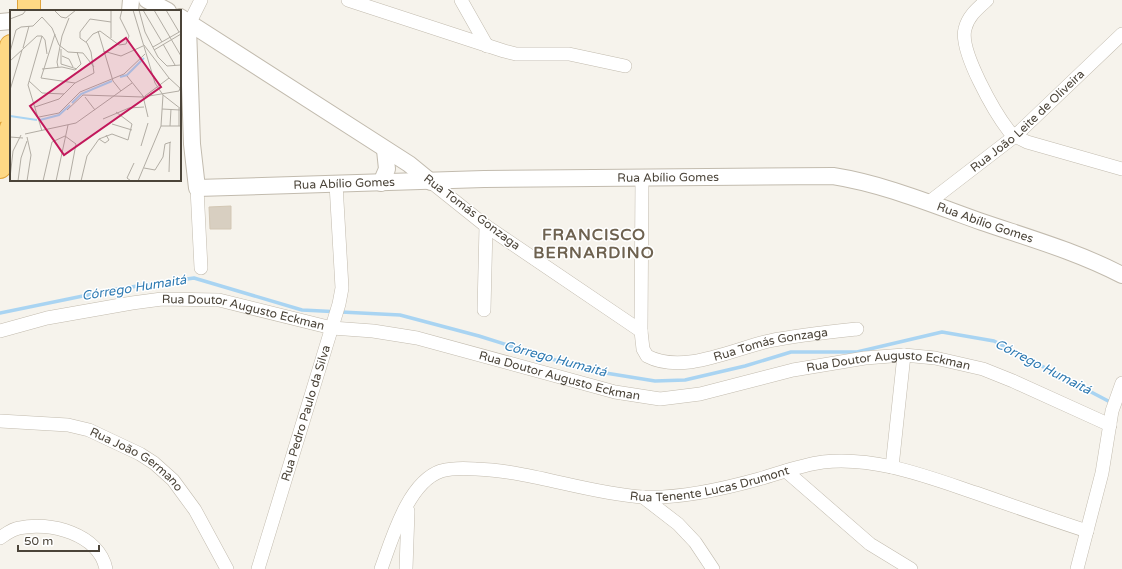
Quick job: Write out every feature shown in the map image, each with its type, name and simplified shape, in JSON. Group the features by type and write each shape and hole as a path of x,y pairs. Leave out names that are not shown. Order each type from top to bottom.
{"highway":[{"path":"0,111 10,52"},
{"path":"0,167 10,132"}],"street":[{"path":"130,10 131,0"},
{"path":"147,0 166,10"},
{"path":"201,268 197,188 192,144 188,27 183,20 202,0"},
{"path":"348,0 487,46 516,54 569,54 625,66"},
{"path":"461,0 487,46"},
{"path":"987,0 968,20 964,30 965,41 968,53 982,85 1005,125 1015,136 1027,142 1122,169"},
{"name":"Rua Tomás Gonzaga","path":"183,20 384,150 409,164 486,226 641,331 643,349 647,356 660,361 687,362 706,359 768,341 796,336 857,330"},
{"path":"0,22 10,21"},
{"name":"Rua João Leite de Oliveira","path":"928,203 1015,136 1122,34"},
{"path":"381,183 387,169 384,150"},
{"name":"Rua Abílio Gomes","path":"197,188 431,182 484,179 833,176 866,183 928,203 1086,258 1122,275"},
{"path":"641,331 642,177"},
{"name":"Rua Pedro Paulo da Silva","path":"258,569 339,304 342,288 336,184"},
{"path":"484,310 486,226"},
{"name":"Rua Doutor Augusto Eckman","path":"0,331 46,318 132,303 177,299 219,300 373,331 417,338 615,392 660,399 685,397 801,368 865,358 904,355 935,358 983,369 1020,384 1110,425"},
{"path":"892,467 904,355"},
{"path":"1077,569 1102,473 1114,406 1122,383"},
{"name":"Rua João Germano","path":"0,421 68,425 89,430 140,454 154,463 172,480 190,504 227,569"},
{"name":"Rua Tenente Lucas Drumont","path":"381,569 408,502 421,485 441,471 459,468 494,470 597,490 643,497 716,490 809,464 826,462 892,467 952,485 1087,531"},
{"path":"786,471 870,544 911,569"},
{"path":"643,497 678,524 695,542 713,569"},
{"path":"406,569 408,502"},
{"path":"0,538 18,528 34,526 54,528 71,533 94,547 99,553 106,569"}],"building":[{"path":"231,206 231,229 210,229 209,207"}],"waterway":[{"name":"Córrego Humaitá","path":"0,313 117,289 194,278 302,310 400,315 479,336 587,370 655,381 685,380 745,366 791,352 857,352 942,332 994,341 1112,403"}],"district":[{"name":"FRANCISCO BERNARDINO","path":"594,244"}]}
